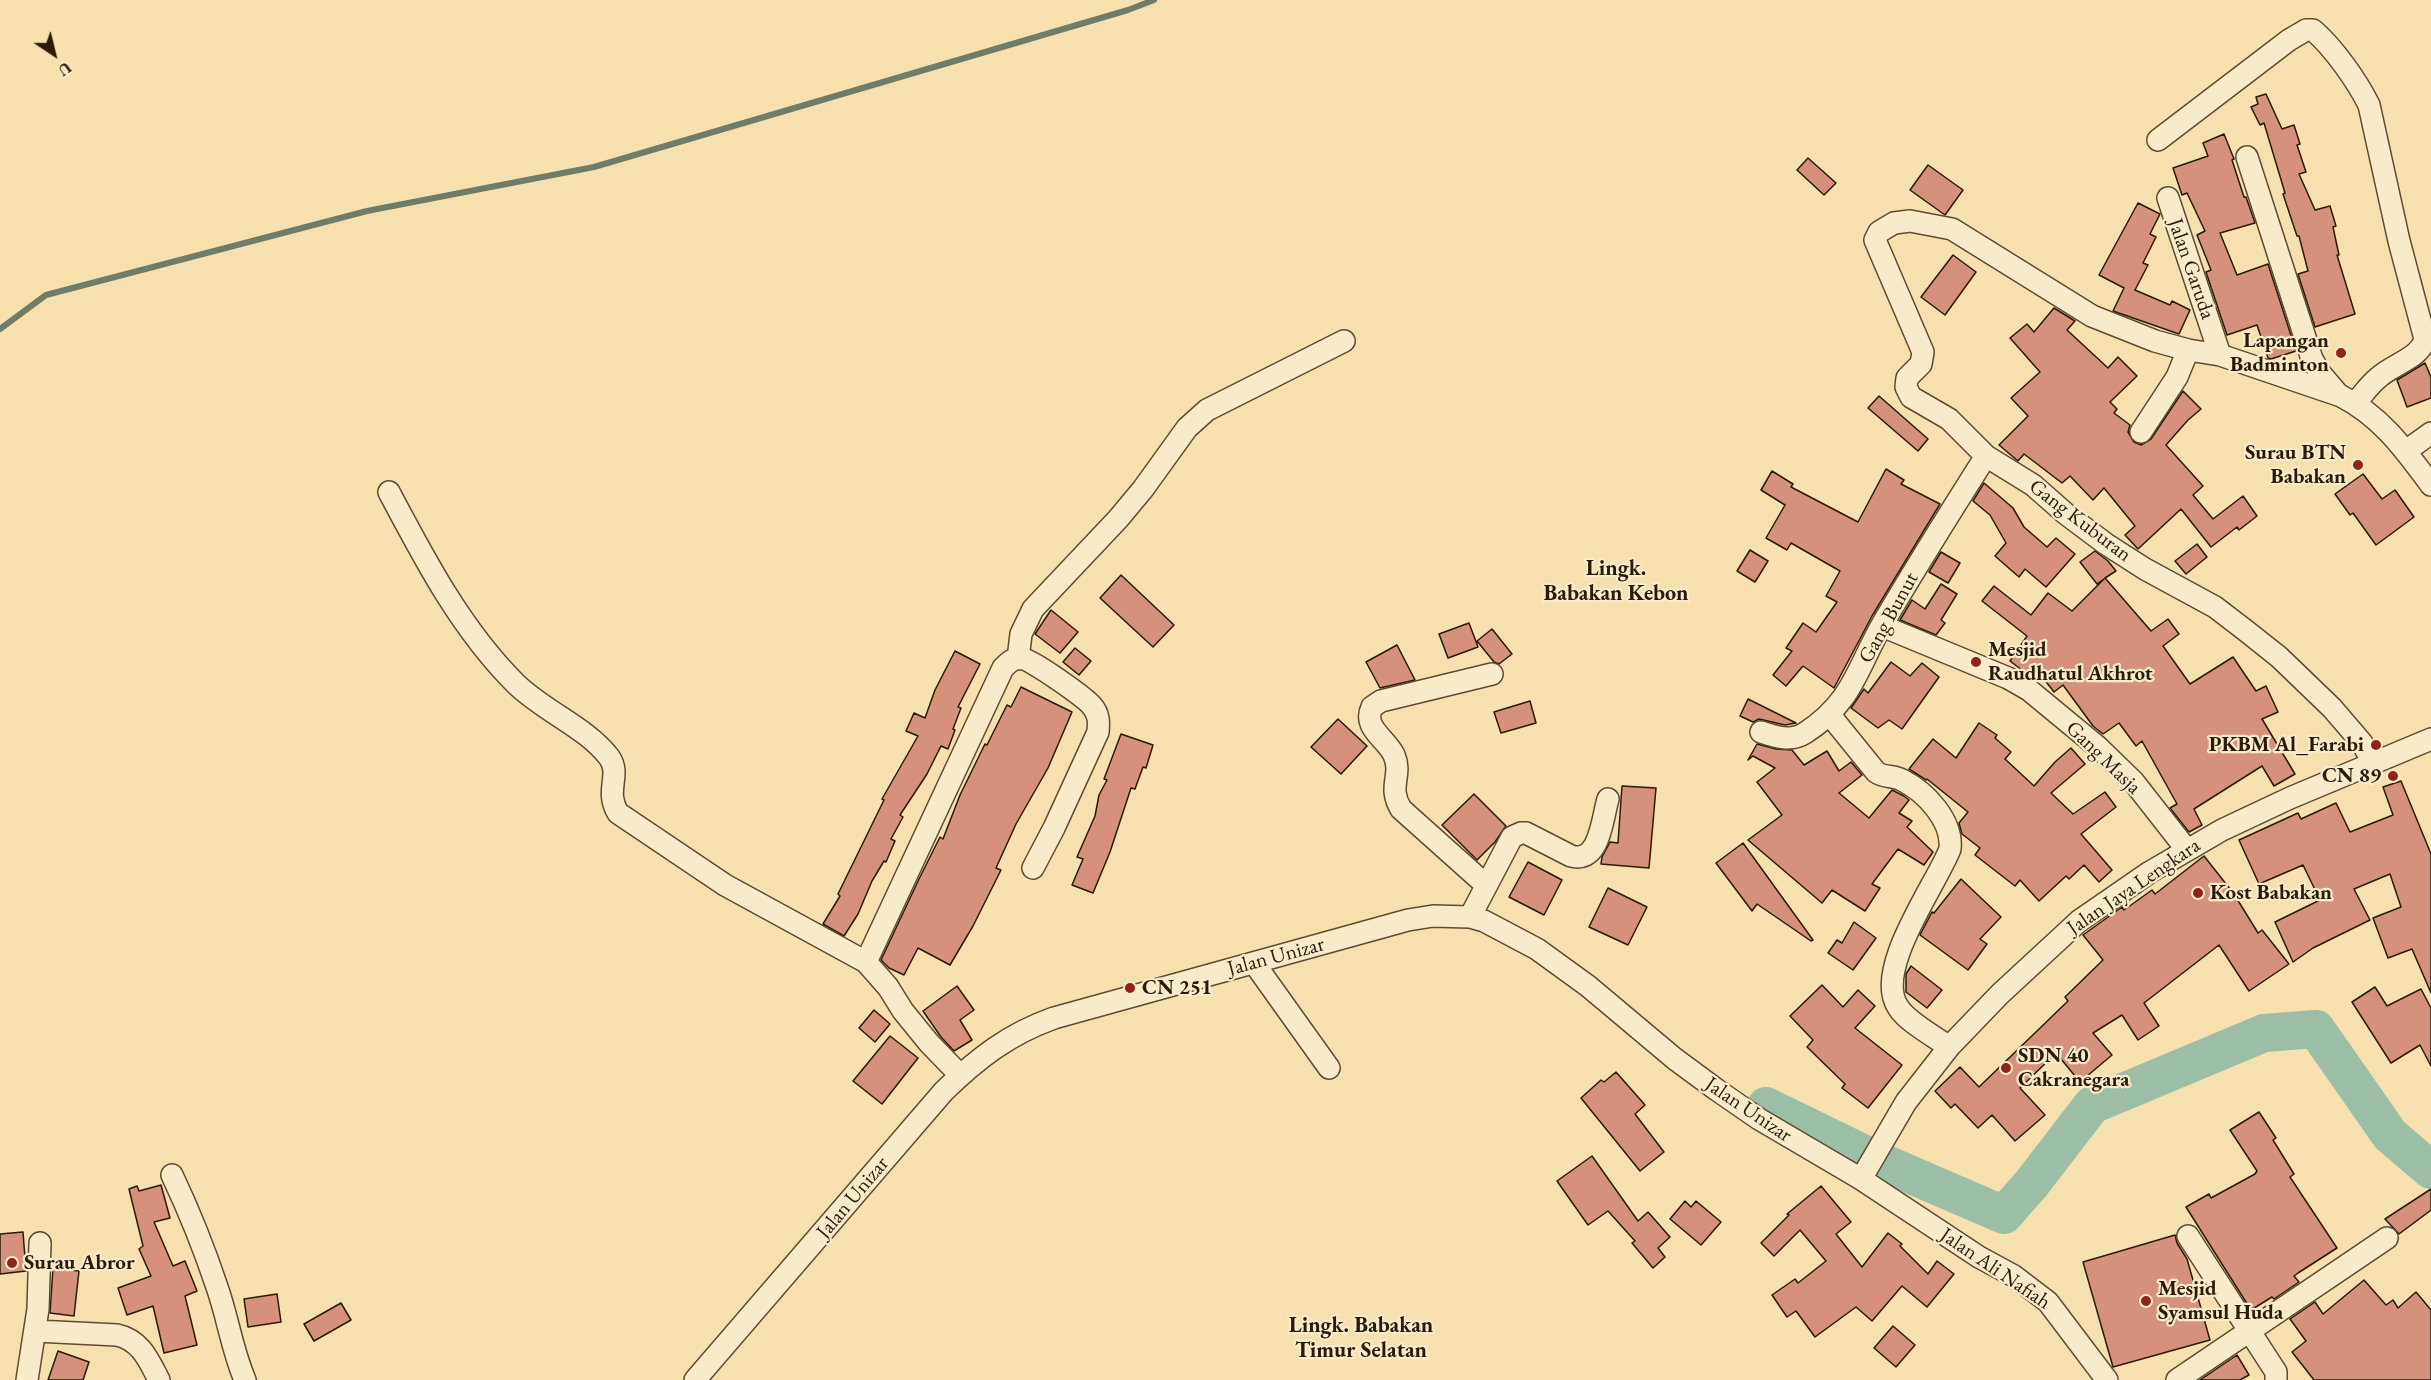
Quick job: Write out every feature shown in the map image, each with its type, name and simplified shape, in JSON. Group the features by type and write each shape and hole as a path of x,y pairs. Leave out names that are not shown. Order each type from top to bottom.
{"street":[{"path":"2158,140 2289,40 2306,30 2313,30 2329,47 2363,92 2369,105 2399,241 2425,339 2424,346 2348,400"},
{"path":"2247,157 2312,359 2330,386 2380,422 2431,484"},
{"name":"Jalan Garuda","path":"2168,198 2220,355"},
{"name":"Gang Kuburan","path":"2188,350 2155,341 2092,316 1952,229 1910,221 1894,223 1879,232 1875,240 1923,352 1921,364 1907,378 1907,393 1911,398 1949,418 1986,456 2033,484 2066,514 2106,544 2215,607 2245,630 2285,663 2332,708 2362,743 2374,764"},
{"path":"1018,659 1021,634 1033,609 1118,519 1195,419 1207,410 1344,341"},
{"path":"2141,432 2177,377 2188,350 2220,355 2348,400"},
{"path":"2406,451 2431,433"},
{"name":"Gang Bunut","path":"1761,732 1782,738 1794,738 1805,733 1828,714 1850,691 1882,626 1986,456"},
{"path":"389,492 433,573 481,645 516,684 540,706 595,741 614,765 612,803 618,813 724,885 866,962 888,987 928,1043 960,1075"},
{"name":"Gang Masja","path":"1882,626 2008,678 2029,690 2105,754 2133,781 2187,850"},
{"path":"866,962 1003,668 1010,660 1018,659 1024,659 1086,699 1097,713 1099,721 1098,732 1033,868"},
{"path":"1492,674 1381,701 1372,707 1369,718 1371,726 1390,748 1396,759 1395,799 1401,809 1479,900 1512,837 1521,833 1530,835 1571,856 1579,857 1589,854 1594,847 1608,800"},
{"path":"1828,714 1876,772 1908,783 1936,807 1948,827 1951,838 1950,849 1913,919 1899,955 1891,986 1893,998 1902,1013 1949,1047"},
{"name":"Jalan Jaya Lengkara","path":"1867,1171 1906,1101 1949,1047 2000,994 2079,921 2132,884 2187,850 2258,812 2431,740"},
{"name":"Jalan Unizar","path":"695,1380 825,1231 927,1109 960,1075 1024,1029 1054,1018 1408,920 1433,916 1479,900 1484,921 1537,949 1563,966 1675,1059 1717,1090 1803,1146 1867,1171"},
{"path":"1254,963 1329,1068"},
{"name":"Jalan Ali Nafiah","path":"1867,1171 1979,1257 2014,1276 2048,1302 2058,1312 2106,1380"},
{"path":"172,1174 218,1288 237,1360 245,1380"},
{"path":"2188,1236 2276,1372 2276,1380"},
{"path":"2177,1380 2387,1238"},
{"path":"27,1380 36,1332 40,1243"},
{"path":"36,1332 117,1335 127,1338 140,1347 159,1380"}],"building":[{"path":"2266,94 2282,129 2294,125 2300,144 2297,145 2306,172 2299,174 2315,210 2330,206 2336,226 2333,227 2339,255 2337,255 2355,314 2315,327 2298,274 2308,271 2299,236 2297,236 2283,194 2285,193 2264,123 2260,125 2251,107 2258,104 2256,97"},
{"path":"2224,134 2234,159 2232,160 2244,197 2246,197 2255,223 2220,233 2237,275 2268,264 2296,351 2271,359 2268,358 2257,325 2227,335 2206,272 2211,270 2197,235 2205,231 2187,193 2182,195 2173,168 2208,156 2203,143"},
{"path":"1808,158 1836,183 1824,195 1797,170"},
{"path":"1928,165 1963,190 1945,215 1910,190"},
{"path":"2138,203 2160,214 2150,234 2156,237 2143,263 2148,265 2135,290 2170,305 2172,301 2190,310 2179,334 2113,311 2124,288 2099,275"},
{"path":"1953,255 1976,272 1945,315 1921,297"},
{"path":"2054,308 2075,321 2067,330 2108,368 2118,357 2137,376 2110,402 2117,409 2114,413 2130,425 2128,432 2134,442 2141,445 2151,439 2183,391 2201,409 2166,445 2203,486 2193,495 2213,519 2243,496 2257,516 2239,530 2237,527 2211,547 2181,509 2138,549 2125,535 2135,526 2104,488 2093,500 2070,476 2062,483 2024,454 2018,461 1999,445 2028,416 2011,398 2040,372 2010,338 2027,324 2034,332"},
{"path":"2425,363 2431,377 2431,398 2407,407 2397,380"},
{"path":"1879,396 1928,439 1918,451 1868,408"},
{"path":"1886,469 1904,480 1901,484 1940,504 1872,616 1834,688 1803,666 1786,686 1773,675 1792,651 1786,648 1803,623 1816,632 1837,602 1826,596 1840,571 1791,543 1787,550 1766,538 1785,505 1761,490 1772,471 1793,484 1791,487 1858,522"},
{"path":"2363,474 2382,499 2395,490 2414,517 2376,545 2353,513 2350,515 2335,494"},
{"path":"1984,483 2013,508 2024,527 2047,547 2056,538 2075,554 2046,587 2025,569 2019,577 1995,556 2006,543 1990,515 1973,501"},
{"path":"2197,544 2207,557 2186,574 2175,561"},
{"path":"1750,550 1768,561 1755,582 1737,571"},
{"path":"2095,551 2116,571 2105,578 2151,631 2168,619 2179,634 2163,646 2190,684 2233,657 2256,691 2266,686 2278,712 2262,719 2295,774 2274,786 2262,766 2194,809 2202,825 2189,832 2170,808 2177,804 2142,741 2136,746 2119,723 2103,734 2093,726 2063,685 2054,692 2033,665 2027,674 2010,661 2027,636 1982,601 1994,586 2031,615 2048,593 2072,611 2104,579 2097,584 2080,562"},
{"path":"1941,552 1960,563 1948,583 1929,572"},
{"path":"1121,575 1174,625 1153,647 1100,598"},
{"path":"1941,584 1957,594 1941,620 1945,623 1936,635 1900,620 1912,600 1925,609"},
{"path":"1051,610 1078,632 1060,653 1035,634"},
{"path":"1469,623 1478,647 1448,658 1439,634"},
{"path":"1492,629 1512,654 1499,664 1494,662 1477,641"},
{"path":"1397,645 1415,680 1380,688 1366,662"},
{"path":"1075,648 1091,661 1079,675 1063,662"},
{"path":"955,651 980,664 958,707 961,708 948,749 941,746 927,774 900,815 903,817 891,839 895,841 886,862 884,861 872,881 858,914 844,936 823,924 840,896 838,894 884,800 882,799 918,736 906,731 914,713 925,718 935,690"},
{"path":"1891,662 1910,676 1922,663 1939,677 1902,729 1889,720 1878,728 1851,708 1864,689 1868,693"},
{"path":"1021,687 1072,712 1048,768 1016,824 996,868 1001,870 973,926 950,965 918,948 904,975 889,968 881,960 940,837 943,839 960,795 985,744 987,745 1007,705 1011,707"},
{"path":"1748,699 1796,723 1785,725 1759,719 1753,722 1740,716"},
{"path":"1530,701 1536,723 1501,733 1494,712"},
{"path":"1338,719 1367,746 1341,774 1311,747"},
{"path":"1979,723 1997,735 1995,738 2011,752 2005,759 2034,786 2071,748 2085,764 2051,793 2073,814 2105,792 2116,807 2081,834 2112,870 2099,882 2084,865 2069,879 2066,876 2039,901 2020,880 2015,886 1975,855 1980,848 1962,834 1959,823 1968,812 1927,779 1909,769 1933,739 1956,758"},
{"path":"1121,734 1153,745 1146,768 1143,767 1135,789 1131,788 1110,852 1093,893 1072,885 1083,859 1077,857 1095,816 1099,795 1107,780 1104,779"},
{"path":"1757,744 1792,750 1804,765 1827,751 1839,771 1851,762 1862,775 1839,793 1869,818 1892,790 1904,796 1909,800 1899,813 1912,821 1907,827 1933,852 1924,865 1898,849 1872,884 1880,888 1865,911 1832,890 1822,903 1748,840 1782,815 1757,782 1775,768 1753,756 1748,760"},
{"path":"2401,781 2431,854 2431,993 2412,949 2388,958 2373,918 2401,907 2390,874 2354,889 2370,920 2313,948 2293,962 2275,922 2320,900 2303,865 2259,884 2239,840 2298,813 2301,819 2336,803 2350,832 2393,815 2383,787"},
{"path":"1622,786 1656,788 1649,868 1601,864 1610,842 1618,843"},
{"path":"1474,794 1506,826 1495,842 1477,860 1442,825"},
{"path":"1743,843 1813,940 1811,941 1757,904 1752,911 1716,863"},
{"path":"2204,856 2234,894 2258,933 2262,930 2289,964 2249,991 2219,945 2144,1003 2159,1026 2138,1040 2122,1015 2093,1033 2112,1055 2080,1082 2056,1053 2020,1088 2045,1115 2015,1141 1992,1115 1978,1128 1955,1104 1951,1108 1935,1091 1960,1067 1979,1087 2068,1001 2065,997 2103,960 2083,935 2122,907 2124,910 2152,890 2155,894"},
{"path":"1528,862 1562,880 1544,915 1509,897"},
{"path":"1961,879 2001,917 1980,939 1987,944 1968,970 1920,935 1932,912 1934,913"},
{"path":"1608,888 1647,907 1628,945 1589,927"},
{"path":"1854,922 1876,938 1853,970 1828,953 1837,940 1842,943"},
{"path":"1911,966 1942,990 1927,1008 1906,992 1906,974"},
{"path":"1822,985 1843,1007 1858,990 1875,1006 1855,1028 1902,1065 1868,1108 1842,1088 1845,1084 1807,1047 1813,1040 1790,1016"},
{"path":"957,986 974,1010 960,1020 972,1040 954,1051 923,1011"},
{"path":"2375,987 2387,1006 2421,989 2431,1008 2431,1066 2420,1045 2391,1063 2352,1002"},
{"path":"874,1010 890,1024 875,1042 859,1028"},
{"path":"890,1036 918,1058 882,1104 853,1081"},
{"path":"1616,1072 1645,1105 1635,1114 1664,1152 1640,1171 1581,1098 1601,1080 1604,1082"},
{"path":"2259,1112 2276,1138 2273,1140 2294,1174 2290,1177 2337,1248 2294,1276 2299,1282 2274,1299 2272,1297 2251,1310 2186,1207 2209,1194 2211,1198 2255,1174 2257,1171 2230,1130"},
{"path":"1592,1156 1638,1221 1648,1212 1670,1237 1658,1248 1665,1257 1653,1268 1632,1243 1635,1241 1608,1211 1588,1225 1557,1181"},
{"path":"161,1185 170,1218 154,1222 173,1266 185,1261 197,1291 185,1296 197,1345 164,1353 153,1306 127,1315 118,1288 151,1276 139,1249 143,1246 129,1189 137,1186 139,1191"},
{"path":"1821,1186 1851,1222 1836,1234 1862,1267 1888,1233 1902,1244 1900,1246 1928,1274 1937,1261 1954,1274 1927,1307 1902,1286 1872,1321 1856,1307 1815,1337 1796,1311 1787,1317 1772,1295 1795,1279 1798,1283 1826,1261 1800,1230 1774,1256 1761,1243 1789,1215 1787,1214"},
{"path":"2431,1189 2431,1210 2399,1234 2385,1219"},
{"path":"1685,1201 1691,1207 1696,1201 1721,1222 1701,1245 1670,1219"},
{"path":"23,1232 26,1271 0,1274 0,1234"},
{"name":"Mesjid Syamsul Huda","path":"2175,1235 2187,1259 2210,1340 2113,1367 2083,1262"},
{"path":"53,1268 79,1271 74,1316 50,1313"},
{"path":"2364,1280 2386,1305 2393,1300 2398,1308 2416,1292 2431,1310 2431,1380 2314,1380 2292,1352 2306,1341 2290,1319 2315,1302 2323,1314"},
{"path":"277,1294 281,1322 248,1327 244,1299"},
{"path":"341,1303 351,1320 314,1341 304,1324"},
{"path":"1893,1326 1915,1345 1896,1367 1874,1348"},
{"path":"58,1351 89,1362 83,1380 48,1380"},
{"path":"2237,1355 2249,1375 2240,1380 2200,1380"}],"waterway":[{"path":"0,329 46,295 367,211 594,167 1128,10 1154,0"},
{"path":"1766,1106 1879,1161 2004,1215 2032,1183 2092,1105 2264,1033 2316,1029 2390,1135 2431,1170"}],"place":[{"name":"Lapangan Badminton","path":"2341,353"},
{"name":"Surau BTN Babakan","path":"2358,465"},
{"name":"Mesjid Raudhatul Akhrot","path":"1976,662"},
{"name":"PKBM Al_Farabi","path":"2376,745"},
{"name":"CN 89","path":"2393,776"},
{"name":"Kost Babakan","path":"2198,893"},
{"name":"CN 251","path":"1130,988"},
{"name":"SDN 40 Cakranegara","path":"2006,1068"},
{"name":"Surau Abror","path":"12,1263"},
{"name":"Mesjid Syamsul Huda","path":"2146,1301"}],"district":[{"name":"Lingk. Babakan Kebon","path":"1616,582"},
{"name":"Lingk. Babakan Timur Selatan","path":"1361,1338"}]}
